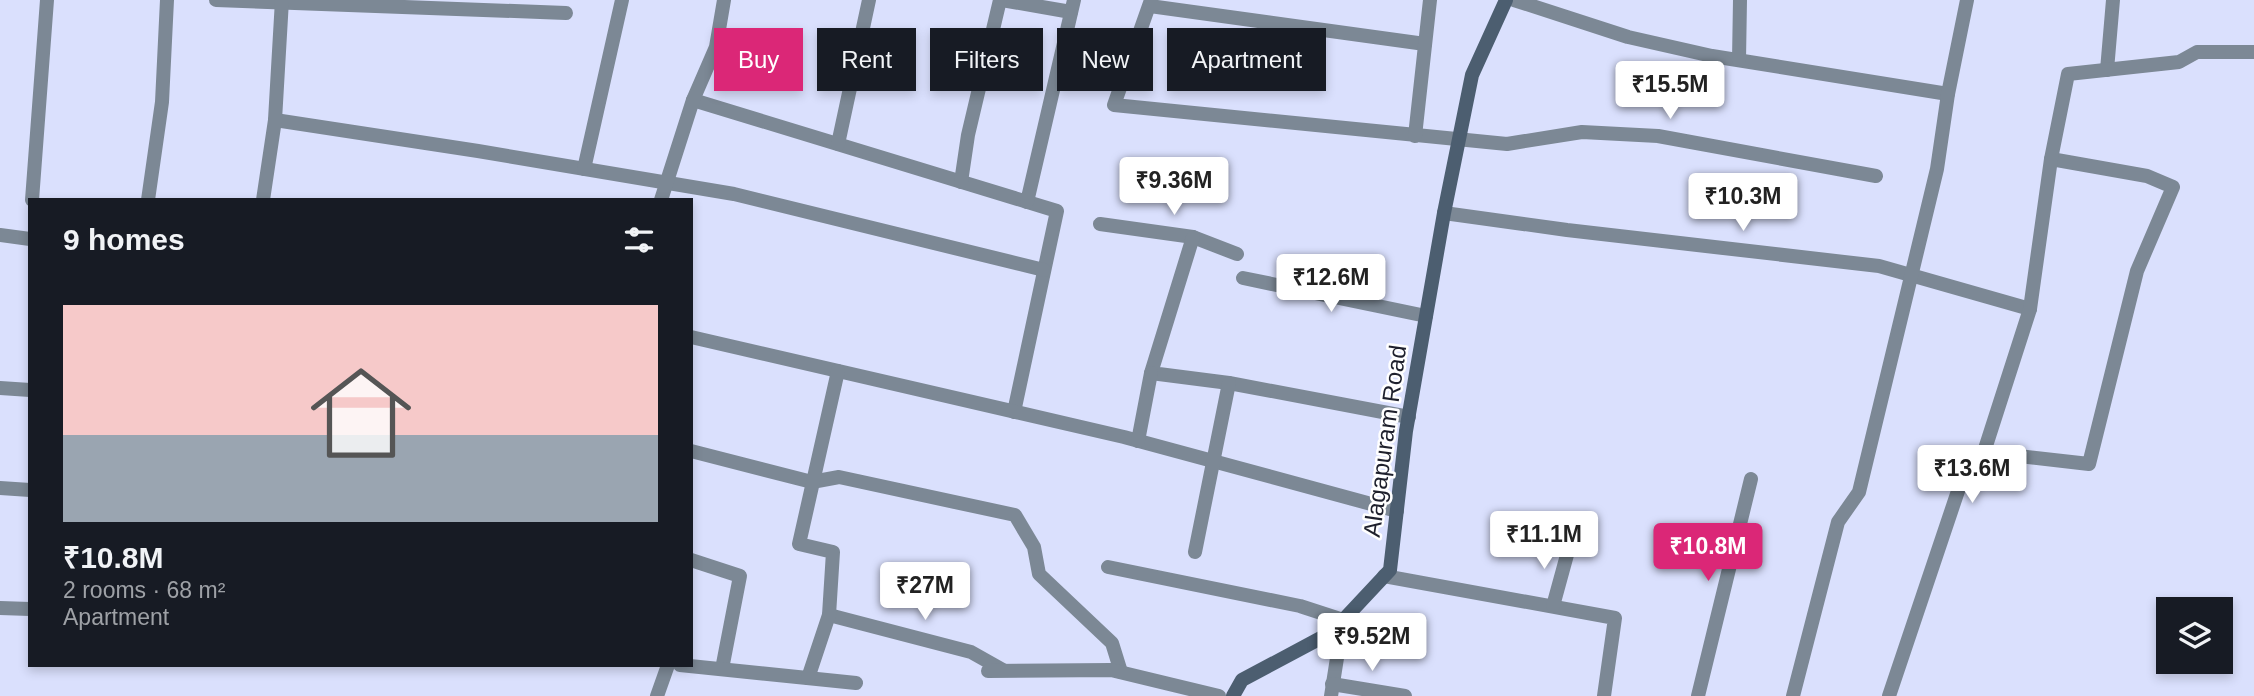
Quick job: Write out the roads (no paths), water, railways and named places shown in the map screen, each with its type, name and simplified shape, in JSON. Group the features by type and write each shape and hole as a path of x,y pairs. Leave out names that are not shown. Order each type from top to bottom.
{"main road":[{"name":"Alagapuram Road","path":"1233,696 1242,680 1332,632 1390,570 1409,417 1444,213 1472,75 1506,0"}],"street":[{"path":"32,198 47,0"},
{"path":"148,198 162,102 167,0"},
{"path":"216,0 566,13"},
{"path":"584,169 622,0"},
{"path":"662,198 694,100 716,47 724,0"},
{"path":"838,144 869,0"},
{"path":"961,182 968,135 1001,0 1072,6 1027,202"},
{"path":"1415,136 1430,0"},
{"path":"1514,0 1628,37 1739,60 1948,94"},
{"path":"1739,60 1740,0"},
{"path":"2107,70 2113,0"},
{"path":"1793,696 1838,522 1859,492 1937,169 1948,94 1967,1"},
{"path":"263,198 275,120 282,2"},
{"path":"1425,44 1150,3 1114,105 1507,144 1582,132 1658,136 1876,176"},
{"path":"1889,696 1959,488 1984,452 2031,309 2052,159 2068,74 2179,62 2197,51 2254,52"},
{"path":"694,100 1057,211 1014,412"},
{"path":"275,120 734,194 1044,270"},
{"path":"1984,452 2089,464 2137,271 2173,187 2147,176 2052,159"},
{"path":"1444,213 1880,266 2031,309"},
{"path":"1100,224 1193,237 1237,254"},
{"path":"0,235 28,239"},
{"path":"1138,441 1151,373 1193,237"},
{"path":"1243,278 1426,316"},
{"path":"693,337 1138,441 1396,511"},
{"path":"808,678 829,615 833,552 799,544 838,371"},
{"path":"1151,373 1229,383 1409,417"},
{"path":"1195,552 1229,383"},
{"path":"0,388 28,390"},
{"path":"693,451 812,482 839,477 1014,514 1034,548 1039,575 1112,643 1121,672"},
{"path":"1698,696 1751,479"},
{"path":"0,488 28,490"},
{"path":"1553,606 1570,544"},
{"path":"693,561 740,576 722,669"},
{"path":"1108,567 1300,606 1343,620 1331,690 1405,696"},
{"path":"1384,576 1615,618 1604,696"},
{"path":"0,608 28,609"},
{"path":"829,615 971,652 1004,671"},
{"path":"693,666 856,683"},
{"path":"657,696 667,667"},
{"path":"988,671 1111,670 1219,696"}]}
